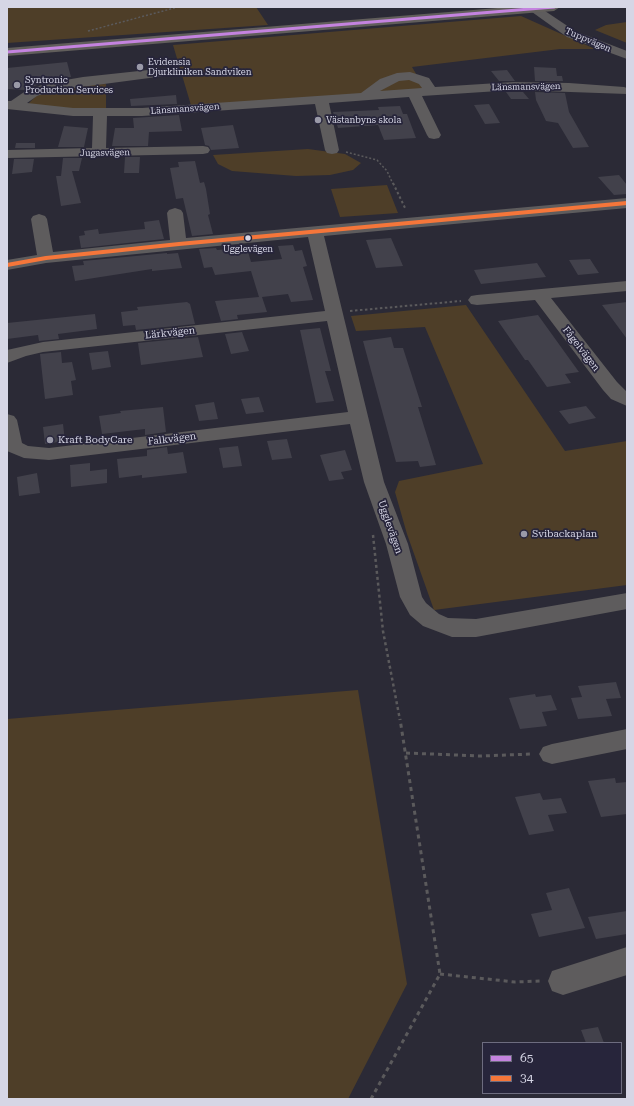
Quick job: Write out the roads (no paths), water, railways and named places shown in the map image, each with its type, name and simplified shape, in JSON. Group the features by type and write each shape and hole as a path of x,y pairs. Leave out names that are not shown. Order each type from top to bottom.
{"main road":[{"path":"7,52 554,7"}],"street":[{"name":"Tuppvägen","path":"532,8 571,34 627,56"},
{"path":"10,106 32,93 48,88 83,81 167,72"},
{"path":"363,97 385,82 397,77 410,76 424,81 428,86 429,92"},
{"name":"Länsmansvägen","path":"10,106 55,111 100,113 148,112 514,86 569,86 624,91"},
{"path":"414,93 434,135"},
{"path":"321,100 332,150"},
{"path":"98,153 100,113"},
{"name":"Jugasvägen","path":"7,154 203,150"},
{"path":"7,265 46,258 179,244 315,233 627,203"},
{"path":"175,213 179,244"},
{"path":"39,219 46,258"},
{"name":"Ugglevägen","path":"315,233 374,482 397,544 411,597 418,609 431,620 452,628 476,628 627,601"},
{"path":"477,300 627,286"},
{"name":"Fågelvägen","path":"539,294 610,386 618,395 627,400"},
{"name":"Lärkvägen","path":"7,357 21,351 43,347 335,314"},
{"name":"Falkvägen","path":"7,420 13,446 24,452 49,454 359,416"},
{"path":"552,754 627,740"},
{"path":"563,981 627,961"}],"place":[{"name":"Evidensia Djurkliniken Sandviken","path":"140,67"},
{"name":"Syntronic Production Services","path":"17,85"},
{"name":"Västanbyns skola","path":"318,120"},
{"name":"Ugglevägen","path":"248,238"},
{"name":"Kraft BodyCare","path":"50,440"},
{"name":"Svibackaplan","path":"524,534"}]}
